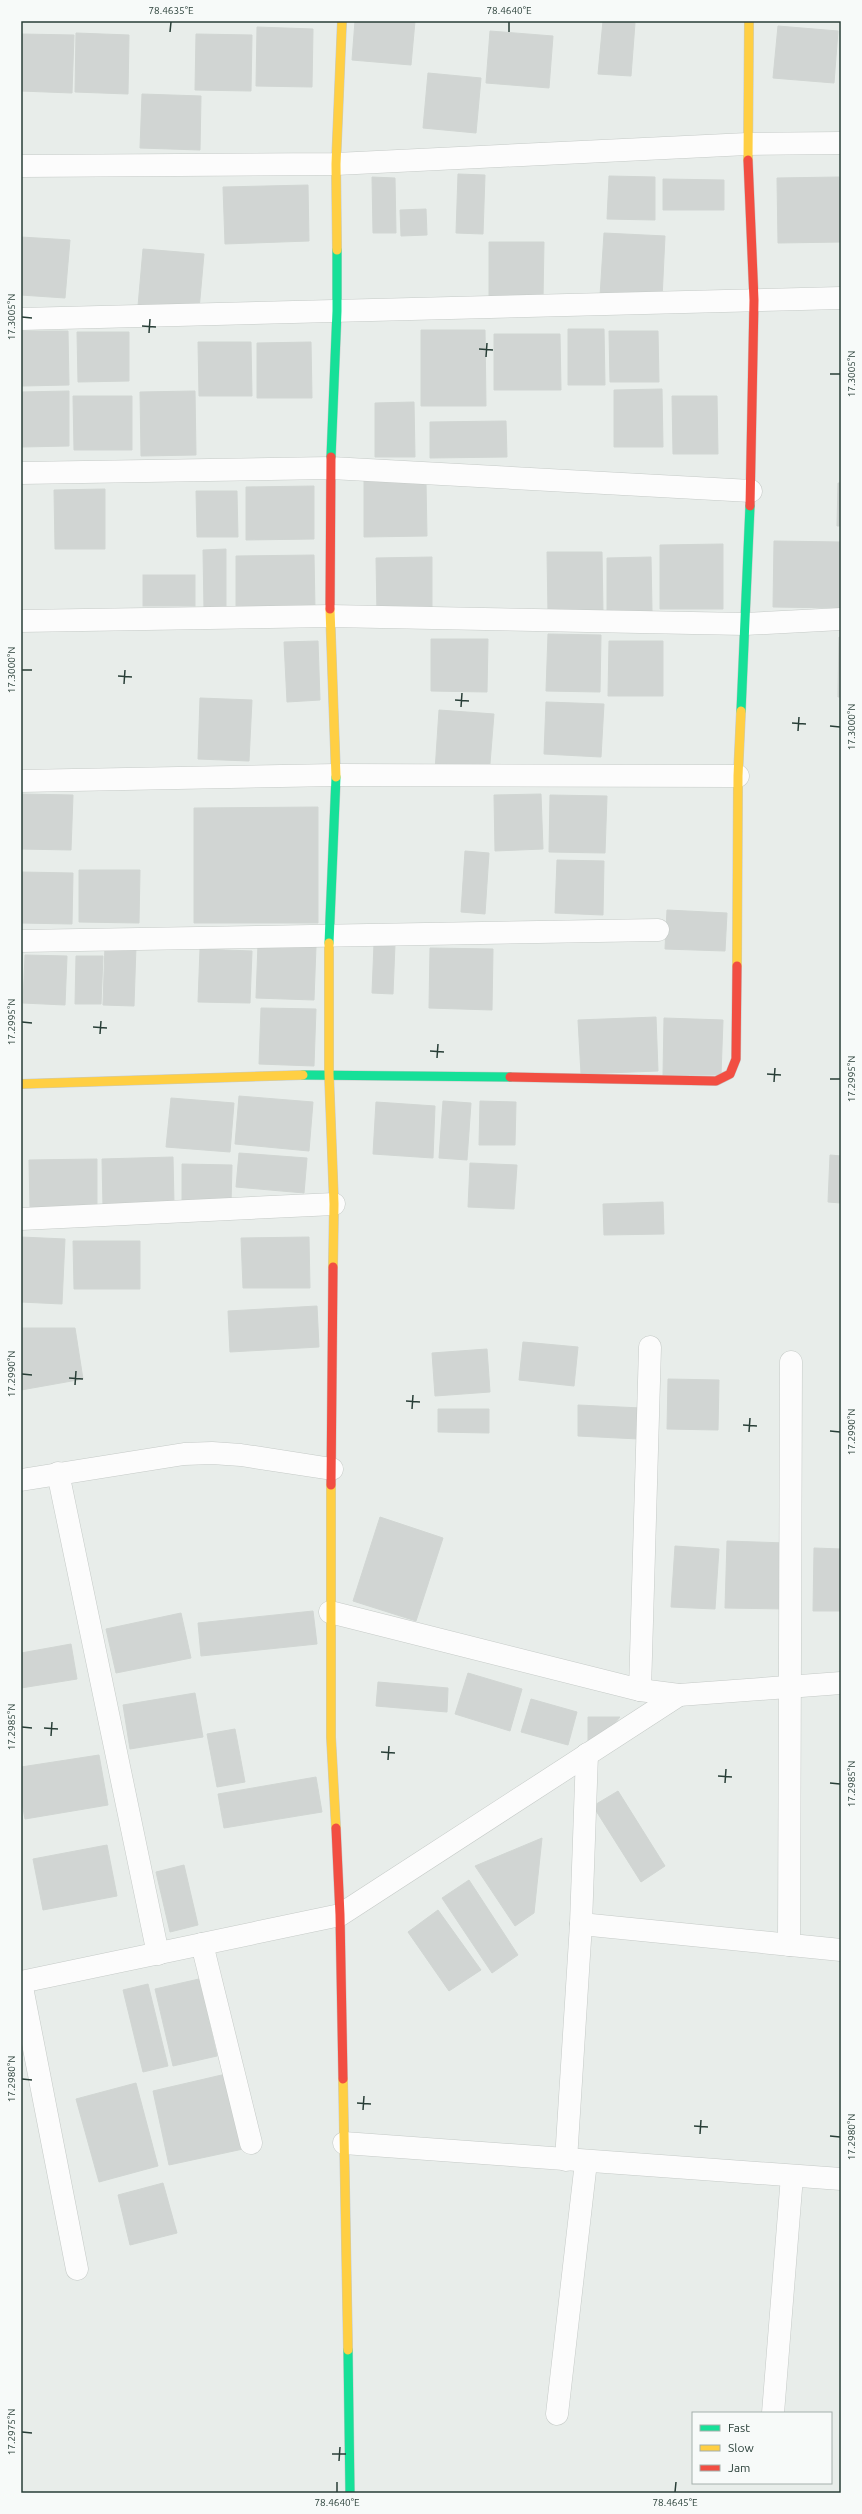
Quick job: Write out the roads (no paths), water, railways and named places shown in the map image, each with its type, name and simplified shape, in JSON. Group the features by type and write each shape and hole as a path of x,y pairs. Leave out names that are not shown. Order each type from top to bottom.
{"street":[{"path":"342,21 336,164 337,311 331,468 330,616 336,775 329,934 329,1074 334,1204 330,1612 331,1737 340,1916 350,2493"},
{"path":"21,1084 329,1074 716,1081 730,1074 736,1059 738,776 751,491 754,300 747,144 749,21"},
{"path":"21,166 336,164 747,144 841,143"},
{"path":"21,319 841,298"},
{"path":"21,473 331,468 751,491"},
{"path":"21,621 330,616 745,624 841,619"},
{"path":"21,781 336,775 738,776"},
{"path":"21,941 329,934 658,930"},
{"path":"21,1219 334,1204"},
{"path":"640,1690 650,1347"},
{"path":"789,1945 791,1362"},
{"path":"21,1480 184,1454 212,1453 332,1469"},
{"path":"58,1473 158,1954"},
{"path":"330,1612 640,1690 679,1695 841,1683"},
{"path":"76,2269 21,1982 340,1916 679,1695"},
{"path":"557,2414 576,2161 581,1924 587,1754"},
{"path":"581,1924 841,1950"},
{"path":"202,1944 251,2143"},
{"path":"344,2144 841,2179"},
{"path":"773,2412 792,2176"}]}
